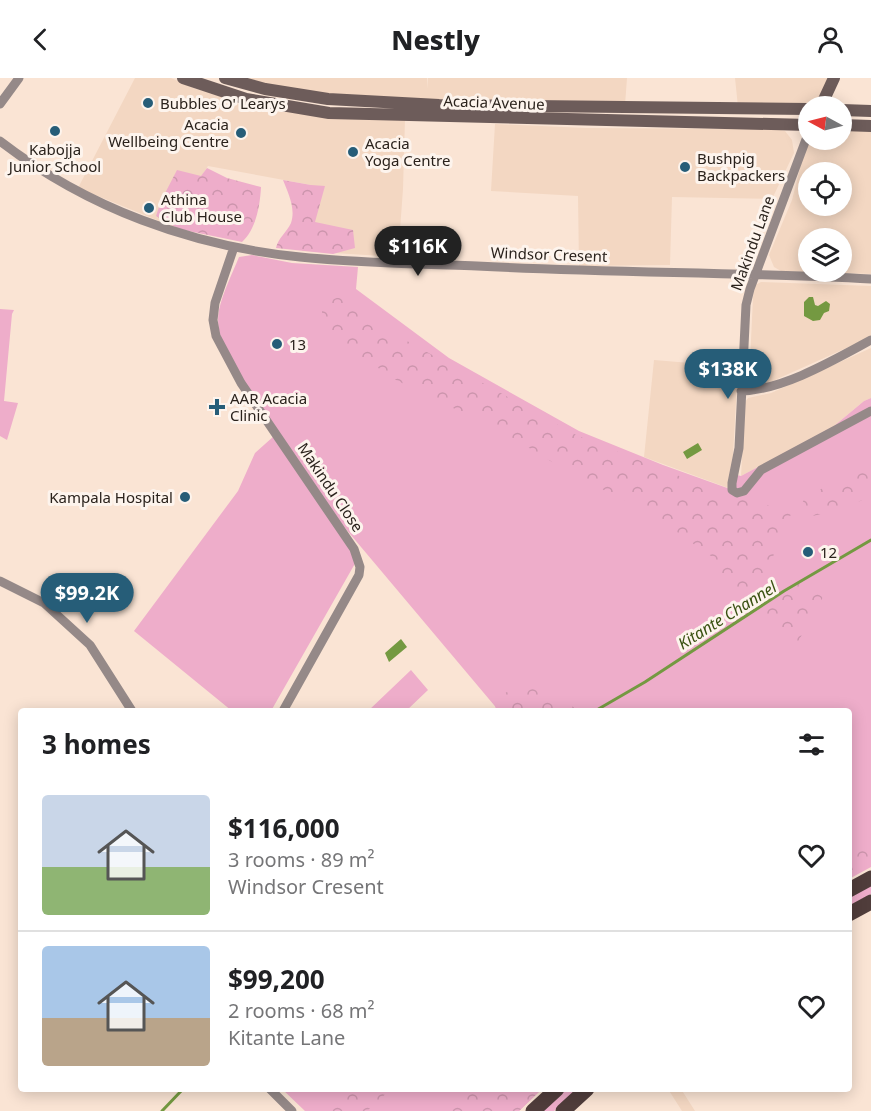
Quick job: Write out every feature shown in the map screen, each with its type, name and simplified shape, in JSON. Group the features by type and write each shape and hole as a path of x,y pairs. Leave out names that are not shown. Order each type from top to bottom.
{"main road":[{"name":"Acacia Avenue","path":"183,78 246,99 328,113 798,125"},
{"name":"Acacia Avenue","path":"225,78 265,89 327,99 440,105 798,109"},
{"path":"826,96 834,78"},
{"path":"852,110 871,111"},
{"path":"852,125 871,126"},
{"path":"852,888 871,878"},
{"path":"852,912 871,902"},
{"path":"533,1111 554,1092"},
{"path":"563,1111 584,1092"}],"street":[{"path":"0,104 19,78"},
{"name":"Windsor Cresent","path":"0,141 32,166 84,196 180,233 234,247 299,257 359,261 524,269 871,279"},
{"name":"Makindu Lane","path":"802,150 746,305 739,448 732,490 737,493 744,491 761,470 871,411"},
{"name":"Makindu Close","path":"234,247 215,303 213,320 216,336 241,384 354,549 360,567 359,575 285,708"},
{"path":"741,391 776,386 871,340"},
{"path":"0,581 44,603 90,645 130,708"},
{"path":"273,1092 292,1111"}],"shaded area":[{"path":"135,78 171,78 196,89 285,111 405,119 398,257 302,251 311,185 208,166 179,229 78,188"},
{"path":"240,78 427,78 427,89 428,78 627,78 625,105 320,99"},
{"path":"735,78 831,78 826,96 798,96 798,106 738,107"},
{"path":"495,124 586,128 776,129 785,131 792,140 794,153 772,199 672,197 670,265 579,266 578,196 491,191"},
{"path":"852,130 871,131 871,274 852,273 852,228 798,228 798,272 781,271 774,267 769,255 792,200 798,176 798,216 852,216 852,162 802,162 804,150 852,150"},
{"path":"761,282 871,286 871,337 766,384 758,387 749,383 753,297 755,285"},
{"path":"809,297 813,297 815,305 818,306 826,301 830,304 829,311 824,313 820,320 813,321 804,316 804,302"},
{"path":"871,348 871,398 864,401 834,426 741,476 745,402 748,398 771,393"},
{"path":"654,360 738,367 731,489 644,457"},
{"path":"698,443 702,450 687,459 683,452"},
{"path":"401,639 407,647 389,662 385,653"},
{"path":"670,1092 683,1092 695,1111 682,1111"}],"green space":[{"path":"207,168 227,178 261,187 256,217 251,231 242,242 179,229 156,216 177,170 201,176"},
{"path":"283,180 325,186 315,222 353,230 355,248 333,254 276,248 291,223 293,212"},
{"path":"252,255 292,263 358,267 356,289 449,358 579,431 730,489 732,474 741,476 834,426 864,401 871,398 871,867 852,877 852,708 496,708 324,503 357,560 273,708 228,708 134,631 238,491 255,453 274,436 236,375 218,325 221,303 239,257"},
{"path":"342,297 364,317 578,436 722,493 731,496 739,492 776,509 803,494 794,507 769,566 823,597 794,649 737,602 711,556 679,534 665,520 575,476 508,435 396,380 362,357 322,324 322,301"},
{"path":"0,309 14,310 4,401 18,403 7,440 0,436"},
{"path":"871,464 871,496 847,507 834,508 826,513 795,520 805,497"},
{"path":"411,670 428,690 409,708 371,708"},
{"path":"535,680 575,708 496,708 500,695"},
{"path":"871,842 871,863 852,874 852,852"},
{"path":"871,885 871,894 852,904 852,895"},
{"path":"285,1092 539,1092 519,1111 305,1111"},
{"path":"342,1092 388,1092 367,1111 332,1111"},
{"path":"468,1092 539,1092 519,1111 439,1111"},
{"path":"563,1092 574,1092 554,1111 542,1111"}],"waterway":[{"name":"Kitante Channel","path":"600,708 645,682 784,591 871,540"},
{"name":"Kitante Channel","path":"162,1111 180,1092"}],"place":[{"name":"Bubbles O' Learys","path":"148,103"},
{"name":"Kabojja Junior School","path":"55,131"},
{"name":"Acacia Wellbeing Centre","path":"241,133"},
{"name":"Acacia Yoga Centre","path":"353,152"},
{"name":"Bushpig Backpackers","path":"685,167"},
{"name":"Athina Club House","path":"149,208"},
{"name":"13","path":"277,344"},
{"name":"AAR Acacia Clinic","path":"217,407"},
{"name":"Kampala Hospital","path":"185,497"},
{"name":"12","path":"808,552"}]}
